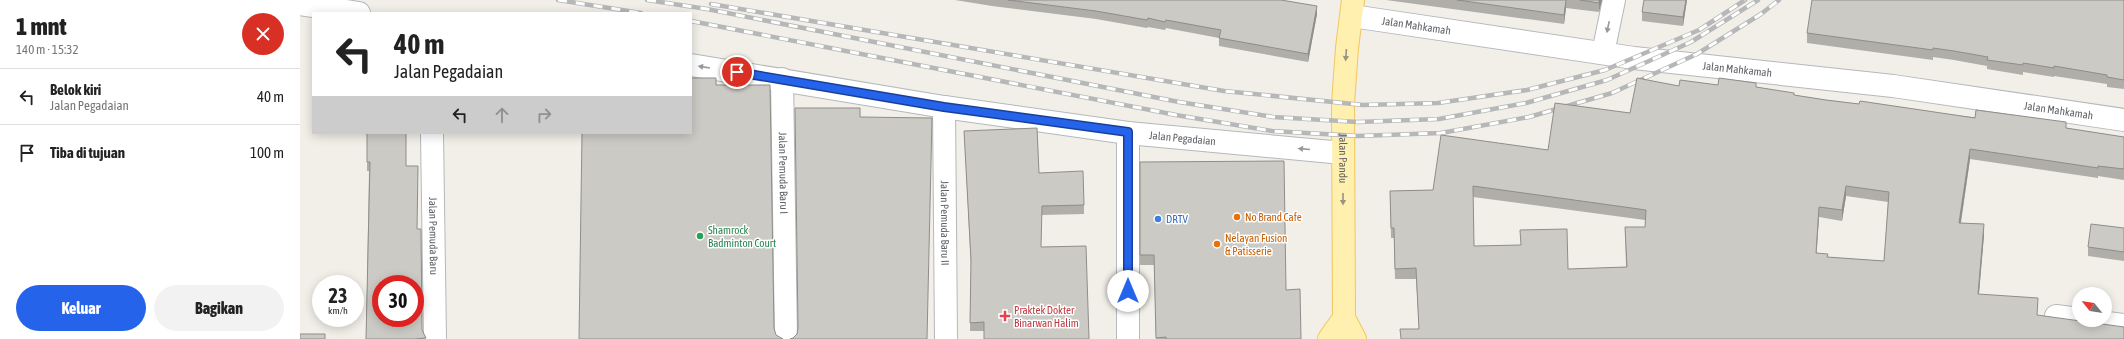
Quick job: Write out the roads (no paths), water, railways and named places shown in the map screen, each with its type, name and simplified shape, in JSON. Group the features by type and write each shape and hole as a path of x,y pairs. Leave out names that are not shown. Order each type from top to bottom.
{"main road":[{"name":"Jalan Pandu","path":"1352,8 1347,48 1343,104 1344,318 1355,339"},
{"path":"1329,339 1344,318"}],"street":[{"path":"1603,53 1614,0"},
{"path":"300,4 352,12"},
{"name":"Jalan Mahkamah","path":"1352,8 1603,53 1894,86 2124,120"},
{"name":"Jalan Pegadaian","path":"692,65 944,107 1128,132 1343,152"},
{"name":"Jalan Pemuda Baru I","path":"782,79 786,339"},
{"name":"Jalan Pemuda Baru II","path":"944,107 946,339"},
{"path":"1128,132 1128,339"},
{"name":"Jalan Pemuda Baru","path":"432,134 435,339"},
{"path":"2056,316 2072,318"},
{"path":"2112,323 2124,325"}],"railway":[{"path":"558,0 635,12"},
{"path":"647,0 707,9 1179,102 1273,117 1358,122 1439,119 1526,103 1607,80 1691,42 1758,0"},
{"path":"711,4 1224,91 1363,105 1438,103 1527,90 1605,70 1699,30 1745,0"},
{"path":"692,21 1176,115 1272,131 1358,136 1441,133 1529,117 1612,93 1697,54 1761,14 1779,0"}],"place":[{"name":"No Brand Cafe","path":"1237,217"},
{"name":"DRTV","path":"1158,219"},
{"name":"Shamrock Badminton Court","path":"700,236"},
{"name":"Nelayan Fusion & Patisserie","path":"1217,244"},
{"name":"Praktek Dokter Binarwan Halim","path":"1005,316"}]}
